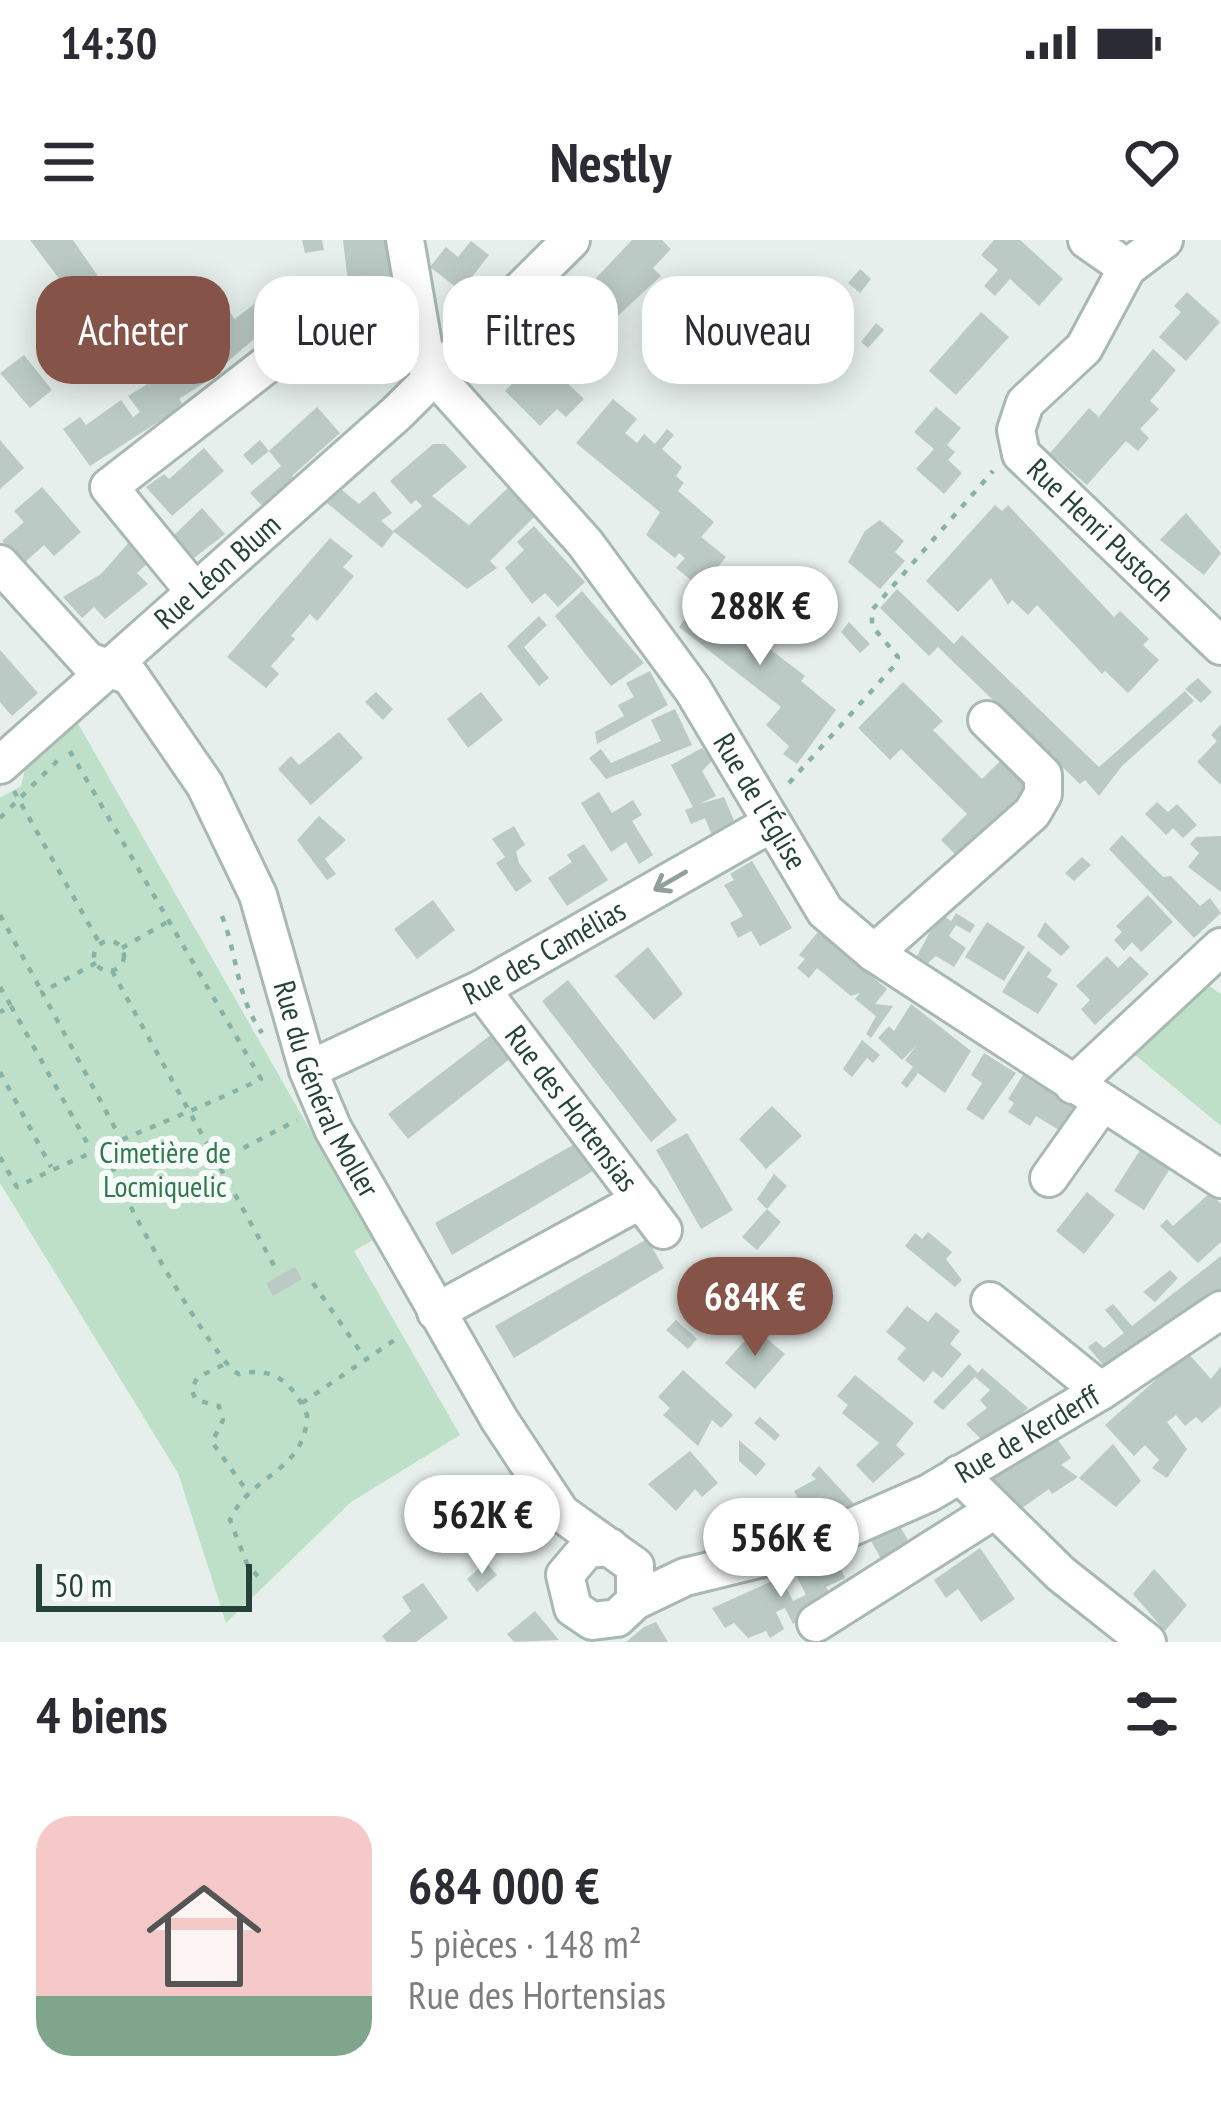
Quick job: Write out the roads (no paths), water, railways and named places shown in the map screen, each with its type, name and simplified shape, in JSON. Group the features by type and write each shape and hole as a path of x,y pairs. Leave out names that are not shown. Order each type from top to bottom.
{"street":[{"name":"Rue de l'Église","path":"405,240 427,368 585,543 693,689 825,911 874,953 1221,1179"},
{"name":"Rue Léon Blum","path":"0,765 434,377 571,240"},
{"path":"1087,240 1127,268"},
{"name":"Rue Henri Pustoch","path":"1164,240 1127,268 1084,348 1025,403 1016,430 1019,447 1040,474 1221,646"},
{"path":"195,592 109,488 254,375"},
{"name":"Rue du Général Moller","path":"0,564 88,661 130,676 205,785 258,895 308,1070 333,1130 436,1312 561,1513 620,1595"},
{"path":"874,953 1032,813 1043,794 1043,775 987,720"},
{"name":"Rue des Camélias","path":"308,1070 481,989 766,813"},
{"path":"1049,1178 1088,1094 1221,947"},
{"name":"Rue des Hortensias","path":"481,989 663,1230"},
{"path":"436,1312 641,1200"},
{"path":"990,1301 1101,1391"},
{"name":"Rue de Kerderff","path":"571,1625 592,1621 620,1595 804,1548 959,1474 1101,1391 1221,1310"},
{"path":"959,1474 1060,1574 1147,1642"},
{"path":"816,1623 993,1511"},
{"name":"Rue du Général Moller","path":"561,1513 571,1625"},
{"path":"569,1565 587,1549 620,1595"}],"park label":[{"name":"Cimetière de Locmiquelic","path":"165,1170"}]}
